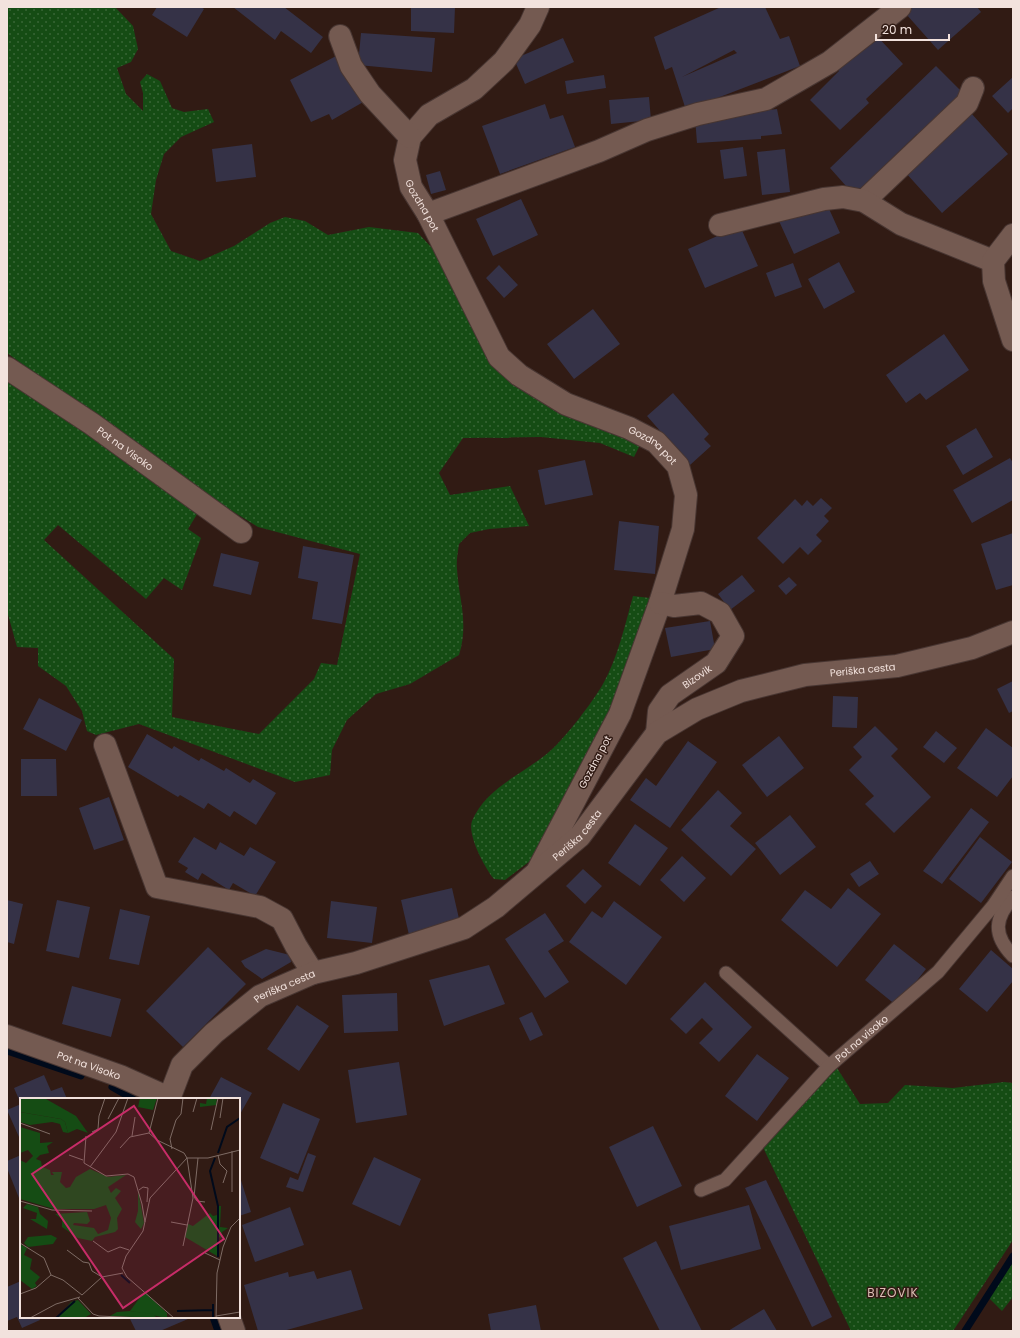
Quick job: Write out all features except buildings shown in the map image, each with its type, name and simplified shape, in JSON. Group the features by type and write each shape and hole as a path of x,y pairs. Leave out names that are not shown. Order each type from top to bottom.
{"street":[{"name":"Gozdna pot","path":"538,7 530,25 504,61 474,89 429,115 410,137 405,160 411,187 428,214 499,357 519,375 566,404 629,428 656,442 678,466 686,495 683,529 660,603 620,714 538,870"},
{"path":"428,214 599,152 647,130 698,114 766,99 830,62 900,7"},
{"path":"340,36 351,66 370,94 410,137"},
{"path":"864,201 967,103 973,88"},
{"path":"720,225 824,199 843,197 864,201 901,224 993,261"},
{"path":"1013,235 993,261 994,281 1013,340"},
{"name":"Pot na Visoko","path":"7,368 92,424 241,532"},
{"name":"Bizovik","path":"657,733 659,711 670,695 716,663 733,636 720,613 701,602 674,606 660,603"},
{"name":"Periška cesta","path":"169,1098 182,1065 214,1033 260,996 313,973 356,962 464,928 496,907 580,836 657,733 697,709 741,691 805,675 897,666 972,648 1013,632"},
{"path":"105,745 157,887 260,907 282,919 296,946 313,973"},
{"name":"Pot na Visoko","path":"7,1036 120,1076 167,1098"},
{"path":"229,1318 234,1331"}],"lane":[{"name":"Pot na visoko","path":"701,1190 725,1180 828,1066 938,972 993,906 1013,876"},
{"path":"1013,897 1002,909 997,922 1000,937 1007,950 1013,956"},
{"path":"726,974 828,1066"}],"green space":[{"path":"7,7 115,7 133,26 138,49 131,62 117,68 126,94 143,111 143,93 140,82 147,74 160,81 172,108 184,112 208,109 214,122 181,137 164,154 156,180 151,214 171,251 200,261 234,246 270,223 285,217 305,221 328,235 369,227 418,233 433,249 462,298 489,354 641,443 634,457 600,443 541,437 463,438 439,473 450,495 510,486 529,526 489,529 470,533 459,544 457,566 463,632 459,655 410,684 376,694 347,720 332,750 330,775 295,782 139,724 96,735 87,731 82,711 66,686 38,666 38,648 17,647 7,611 7,371 199,511 188,529 201,538 182,590 164,578 146,599 58,525 44,540 174,659 172,717 259,734 314,679 321,663 337,665 360,554 258,527 224,506 166,463 100,420 7,353"},
{"path":"633,596 650,598 605,725 538,855 505,880 494,879 482,860 474,843 471,827 472,821 478,809 486,799 506,782 540,759 556,745 571,729 592,701 603,684 613,663 621,641"},
{"path":"837,1068 860,1104 888,1103 905,1085 953,1088 1004,1082 1013,1083 1013,1240 953,1331 851,1331 760,1141"},
{"path":"1013,1260 1013,1297 1002,1311 989,1298"}],"waterway":[{"path":"7,1051 81,1076"},
{"path":"112,1087 131,1098"},
{"path":"965,1331 1013,1256"},
{"path":"213,1318 218,1331"}],"district":[{"name":"BIZOVIK","path":"893,1292"}]}
